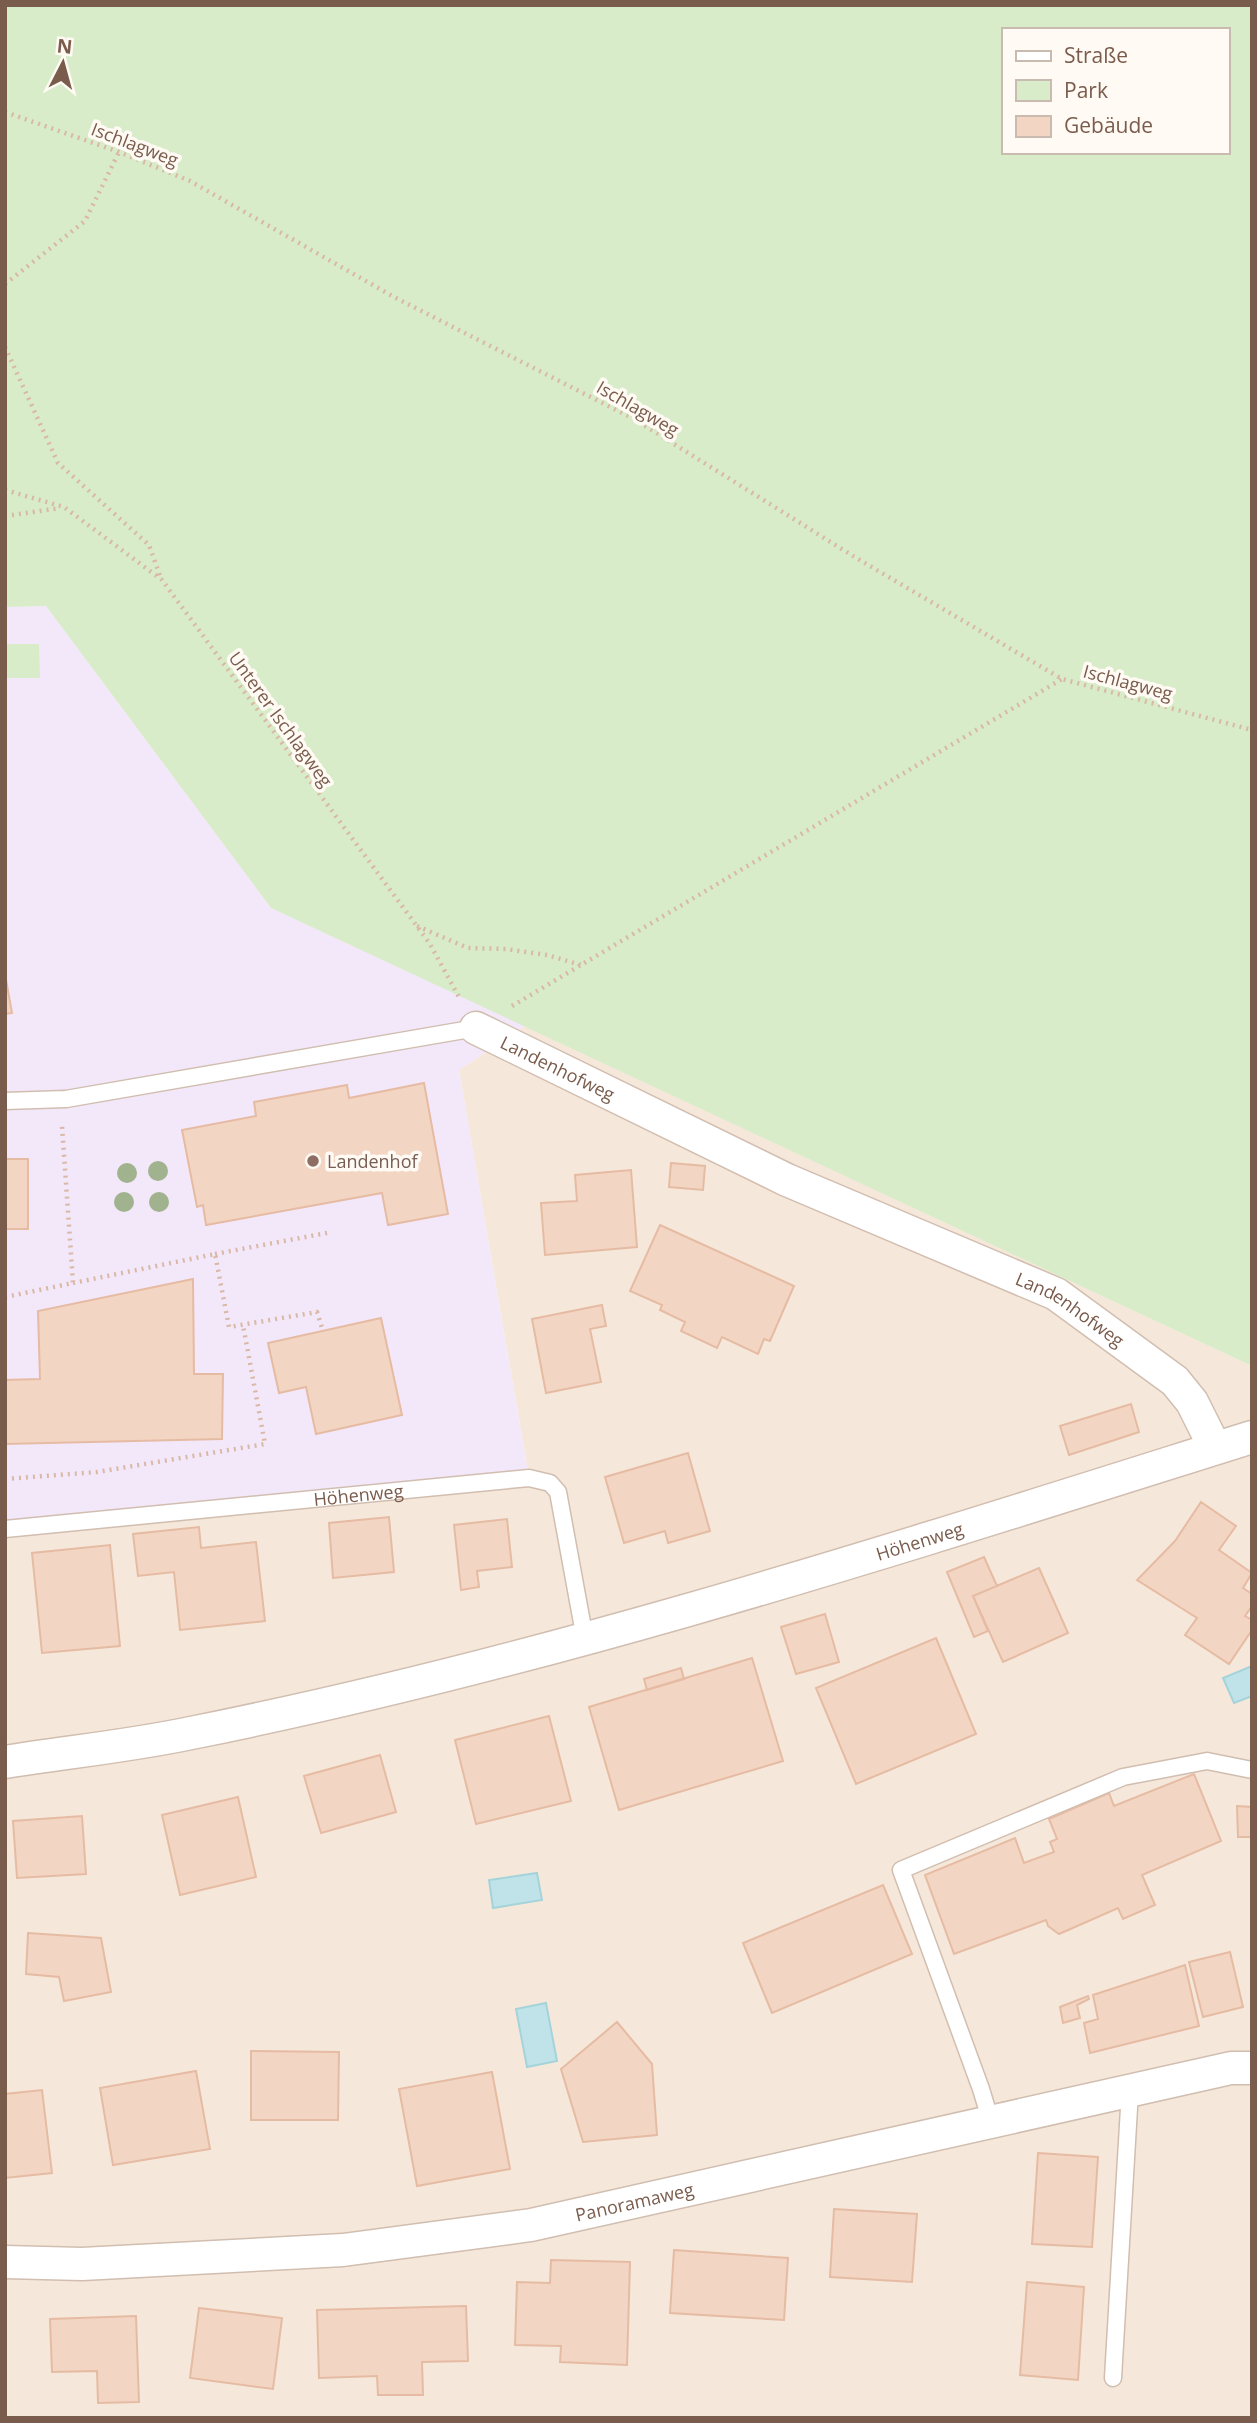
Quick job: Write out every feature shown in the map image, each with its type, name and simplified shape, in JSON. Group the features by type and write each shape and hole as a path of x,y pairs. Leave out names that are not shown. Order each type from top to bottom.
{"street":[{"name":"Landenhofweg","path":"476,1028 787,1180 1056,1294 1175,1381 1192,1402 1215,1448"},
{"name":"Höhenweg","path":"5,1762 213,1729 368,1696 585,1639 1252,1437"},
{"name":"Panoramaweg","path":"5,2262 82,2264 343,2250 518,2227 1231,2068 1252,2067"}],"lane":[{"path":"5,1101 60,1099 476,1028"},
{"name":"Höhenweg","path":"5,1529 529,1478 550,1483 558,1492 585,1639"},
{"path":"991,2122 901,1870 1123,1777 1207,1761 1252,1770"},
{"path":"1113,2378 1130,2091"}],"path":[{"name":"Ischlagweg","path":"5,112 119,152 190,181 394,296 634,419 853,556 1062,679 1252,730"},
{"path":"5,284 85,221 119,152"},
{"path":"5,347 58,463 149,545 162,580"},
{"name":"Unterer Ischlagweg","path":"5,490 64,507 162,580 430,944 476,1028"},
{"path":"5,516 64,507"},
{"name":"Landenhofweg","path":"476,1028 1062,679"},
{"path":"416,926 468,948 506,949 547,955 582,965"},
{"path":"60,1099 73,1283"},
{"path":"5,1297 332,1232"},
{"path":"215,1254 229,1327 317,1312 323,1331"},
{"path":"5,1479 97,1472 265,1444 243,1325"}],"shaded area":[{"path":"46,606 271,908 525,1026 459,1070 529,1478 5,1529 5,607"},
{"path":"525,1026 1252,1366 1252,2418 5,2418 5,1529 529,1477 459,1070"}],"green space":[{"path":"5,5 1252,5 1252,1366 271,908 46,606 5,607"},
{"path":"5,644 39,644 40,678 5,678"}],"water":[{"path":"1252,1666 1252,1696 1234,1703 1223,1678"},
{"path":"537,1873 542,1900 493,1908 489,1880"},
{"path":"546,2003 557,2061 527,2067 516,2009"}],"building":[{"path":"5,974 12,1013 5,1014"},
{"name":"Landenhof","path":"424,1083 448,1214 388,1225 382,1193 206,1225 203,1205 197,1207 182,1130 256,1116 254,1102 347,1085 349,1098"},
{"path":"5,1159 28,1159 28,1229 5,1229"},
{"path":"671,1163 705,1166 703,1190 669,1187"},
{"path":"631,1170 637,1247 545,1255 541,1203 577,1201 575,1175"},
{"path":"660,1225 794,1286 770,1341 764,1339 758,1354 722,1337 717,1348 681,1331 685,1322 660,1310 662,1305 630,1291"},
{"path":"193,1279 194,1374 223,1374 222,1439 5,1444 5,1380 40,1379 38,1311"},
{"path":"602,1305 606,1326 590,1329 601,1382 546,1393 532,1319"},
{"path":"381,1318 402,1415 316,1434 306,1387 279,1393 268,1343"},
{"path":"1131,1404 1139,1432 1069,1455 1060,1426"},
{"path":"688,1453 710,1531 668,1543 665,1531 624,1543 605,1477"},
{"path":"1201,1502 1236,1526 1219,1550 1252,1573 1243,1588 1252,1594 1252,1606 1245,1616 1252,1620 1252,1630 1229,1664 1185,1635 1197,1618 1137,1580 1175,1541"},
{"path":"389,1517 394,1572 333,1578 329,1523"},
{"path":"507,1519 512,1567 477,1571 479,1587 461,1590 454,1525"},
{"path":"199,1527 201,1548 256,1542 265,1621 180,1630 174,1572 138,1576 133,1534"},
{"path":"110,1545 120,1646 42,1653 32,1553"},
{"path":"984,1557 997,1586 973,1596 988,1631 974,1637 947,1572"},
{"path":"1039,1568 1068,1633 1003,1662 973,1596"},
{"path":"825,1614 839,1662 796,1674 781,1627"},
{"path":"936,1638 976,1734 856,1784 816,1688"},
{"path":"752,1658 783,1761 619,1810 589,1707"},
{"path":"681,1668 684,1679 647,1690 644,1679"},
{"path":"549,1716 571,1801 476,1824 455,1740"},
{"path":"380,1755 396,1812 321,1833 304,1776"},
{"path":"1194,1774 1221,1841 1142,1875 1155,1905 1123,1919 1118,1908 1059,1934 1048,1926 1046,1920 954,1954 925,1875 1015,1838 1024,1863 1054,1852 1050,1842 1057,1839 1049,1819 1109,1793 1114,1806"},
{"path":"238,1797 256,1877 180,1895 162,1815"},
{"path":"1237,1806 1252,1807 1252,1837 1238,1837"},
{"path":"82,1816 86,1874 17,1878 13,1821"},
{"path":"883,1885 912,1954 772,2013 743,1943"},
{"path":"28,1933 101,1938 111,1992 64,2001 59,1977 26,1974"},
{"path":"1230,1952 1243,2007 1203,2017 1189,1962"},
{"path":"1185,1965 1199,2026 1090,2053 1084,2023 1098,2019 1093,1995"},
{"path":"1088,1996 1089,1999 1077,2005 1080,2018 1063,2023 1060,2007"},
{"path":"617,2022 652,2064 657,2135 583,2142 561,2069"},
{"path":"251,2051 339,2052 338,2120 251,2120"},
{"path":"196,2071 210,2149 113,2165 100,2088"},
{"path":"492,2072 510,2169 417,2186 399,2089"},
{"path":"42,2090 52,2173 5,2178 5,2094"},
{"path":"1038,2153 1098,2157 1092,2247 1032,2244"},
{"path":"834,2209 917,2214 912,2282 830,2277"},
{"path":"674,2250 788,2258 784,2320 670,2313"},
{"path":"551,2260 630,2262 627,2365 560,2362 561,2346 515,2345 517,2282 550,2283"},
{"path":"1027,2282 1084,2287 1078,2380 1020,2375"},
{"path":"466,2306 468,2361 422,2362 423,2395 378,2395 377,2376 319,2378 317,2310"},
{"path":"199,2308 282,2318 273,2389 190,2378"},
{"path":"136,2316 139,2402 98,2403 97,2371 52,2372 50,2319"}],"place":[{"name":"Landenhof","path":"313,1161"}]}
